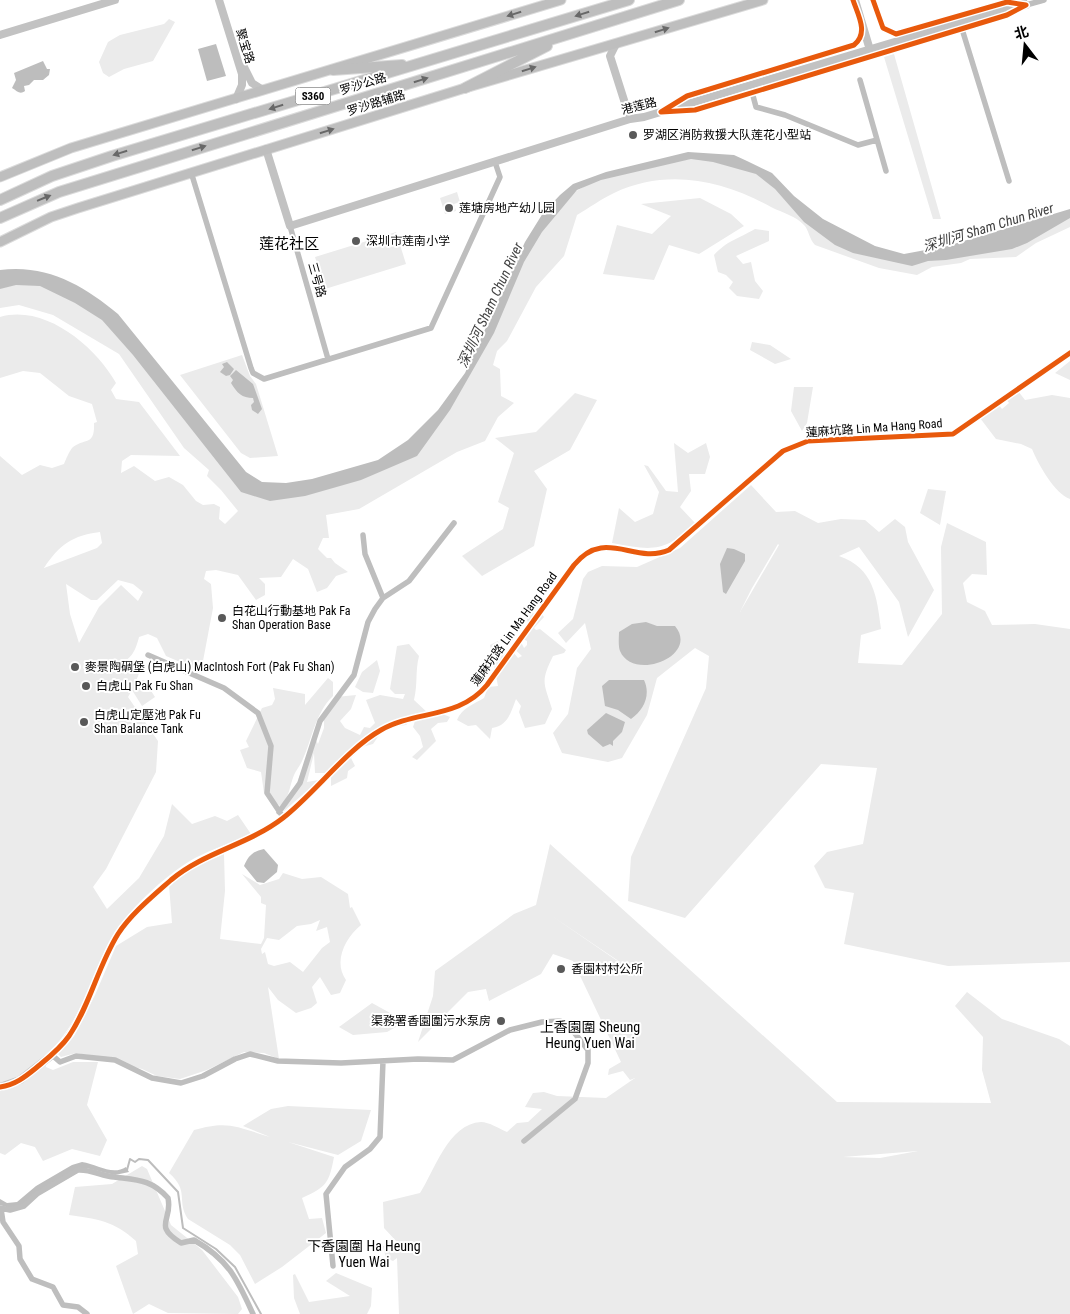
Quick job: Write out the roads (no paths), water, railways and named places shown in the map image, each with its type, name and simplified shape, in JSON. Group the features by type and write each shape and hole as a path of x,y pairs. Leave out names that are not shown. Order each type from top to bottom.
{"highway":[{"name":"罗沙公路","path":"0,200 52,176 112,156 629,0"},
{"name":"罗沙公路","path":"0,218 59,192 679,0"},
{"path":"465,88 570,34"},
{"path":"333,70 420,64"}],"main road":[{"path":"0,177 52,155 561,0"},
{"name":"罗沙路辅路","path":"0,242 51,217 191,172 465,88 763,0"}],"street":[{"path":"0,30 100,0"},
{"path":"0,35 116,0"},
{"name":"聚宝路","path":"219,0 242,74 242,85 236,98"},
{"name":"聚宝路","path":"224,0 245,71 252,83 263,90"},
{"path":"854,0 870,50"},
{"path":"661,112 687,96 854,45 860,39 862,30 854,0"},
{"path":"873,0 882,28 896,34 1007,2 1025,3 1044,0"},
{"path":"661,112 695,110 1014,13 1025,3"},
{"name":"港莲路","path":"290,226 630,119 702,100 1025,3"},
{"path":"962,29 1009,181"},
{"path":"616,44 610,56 630,119"},
{"path":"596,50 610,56"},
{"path":"860,80 886,171"},
{"path":"752,92 756,107 785,115 858,145 877,140"},
{"name":"三号路","path":"266,149 328,359"},
{"path":"191,172 253,373 264,378 270,378 431,328 500,176 495,162"},
{"name":"蓮麻坑路 Lin Ma Hang Road","path":"0,1087 20,1080 52,1055 73,1028 117,935 141,908 188,867 256,837 283,818 376,733 396,723 454,709 474,699 487,685 574,564 587,552 607,547 648,554 669,550 783,451 792,446 808,441 953,434 1070,354"},
{"path":"279,812 286,805 300,783 320,722 354,676 368,622 383,598 409,581 454,523"},
{"path":"363,535 365,554 383,598"},
{"path":"148,655 224,688 258,713 271,746 267,793 283,818"},
{"path":"52,1055 60,1062 76,1056 114,1060 152,1078 181,1083 207,1075 237,1058 250,1054 283,1061 341,1064 453,1060 516,1028 551,1020 560,1021 569,1026 588,1050 589,1057 575,1099 524,1141"},
{"path":"333,1266 326,1194 345,1167 370,1149 380,1137 383,1061"},
{"path":"87,1314 78,1306 63,1305 53,1287 32,1279 20,1259 19,1246 3,1222 0,1208 15,1210 24,1206 37,1194 78,1170 114,1177 128,1177 154,1185 168,1198 169,1207 164,1225 165,1231 181,1243 194,1240 219,1257 236,1277 253,1314"}],"waterway":[{"path":"127,1170 130,1159 135,1162 139,1159 148,1160 178,1192 183,1228 216,1249 235,1267 261,1314"}],"place":[{"name":"罗湖区消防救援大队莲花小型站","path":"633,135"},
{"name":"莲塘房地产幼儿园","path":"449,208"},
{"name":"深圳市莲南小学","path":"356,241"},
{"name":"白花山行動基地 Pak Fa Shan Operation Base","path":"222,618"},
{"name":"麥景陶碉堡 (白虎山) MacIntosh Fort (Pak Fu Shan)","path":"75,667"},
{"name":"白虎山 Pak Fu Shan","path":"86,686"},
{"name":"白虎山定壓池 Pak Fu Shan Balance Tank","path":"84,722"},
{"name":"香園村村公所","path":"561,969"},
{"name":"渠務署香園圍污水泵房","path":"501,1021"}],"district":[{"name":"莲花社区","path":"289,244"},
{"name":"上香園圍 Sheung Heung Yuen Wai","path":"590,1036"},
{"name":"下香園圍 Ha Heung Yuen Wai","path":"364,1254"}],"water label":[{"name":"深圳河 Sham Chun River","path":"988,227"},
{"name":"深圳河 Sham Chun River","path":"490,305"}]}
